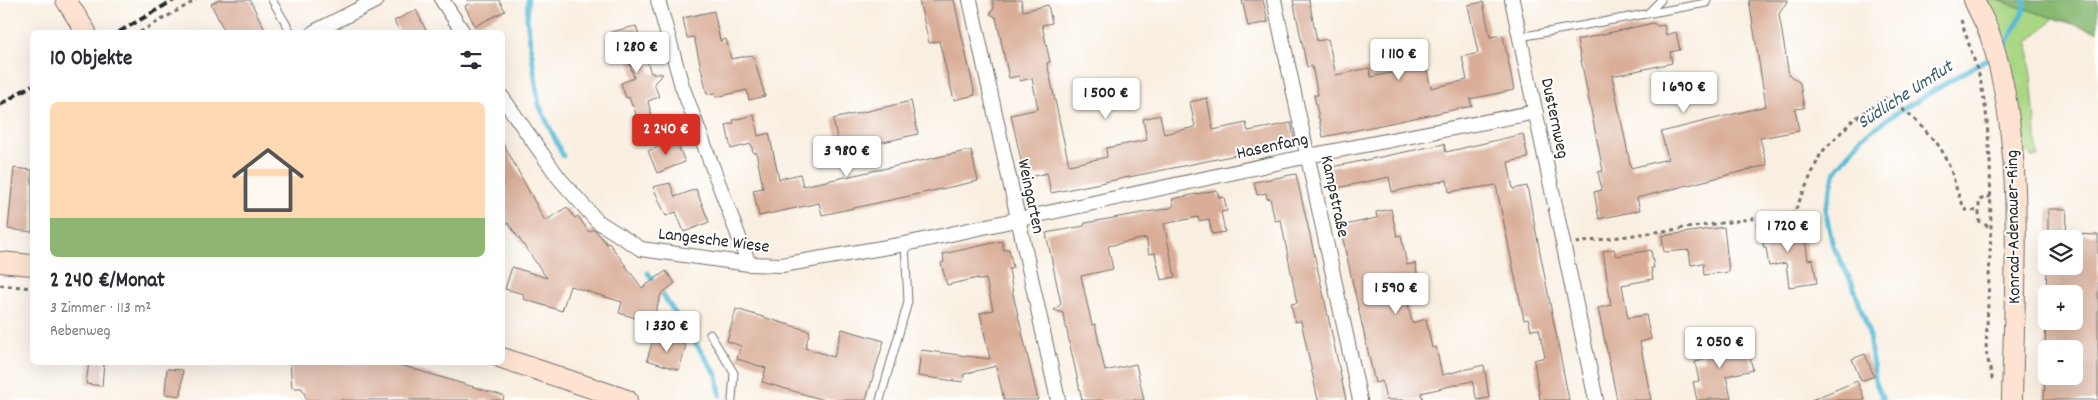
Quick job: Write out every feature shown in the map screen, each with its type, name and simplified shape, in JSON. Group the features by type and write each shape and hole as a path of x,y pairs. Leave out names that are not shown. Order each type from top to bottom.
{"street":[{"path":"66,0 85,30"},
{"path":"318,30 377,0"},
{"path":"442,0 462,30"},
{"path":"658,0 682,86 749,264"},
{"name":"Weingarten","path":"970,0 1058,400"},
{"name":"Kampstraße","path":"1274,0 1360,400"},
{"name":"Dusternweg","path":"1512,0 1596,400"},
{"name":"Konrad-Adenauer-Ring","path":"1974,0 1991,38 2000,77 2015,178 2012,400"},
{"name":"Langesche Wiese","path":"505,101 559,178 597,221 641,249 749,264 782,265 905,244 1017,217"},
{"name":"Hasenfang","path":"1017,217 1308,156 1536,112"},
{"path":"0,262 30,265"},
{"path":"505,359 586,394 627,400"}],"lane":[{"path":"272,0 290,30"},
{"path":"1646,14 1661,0"},
{"path":"1520,37 1706,3 1707,0"},
{"path":"880,400 908,302 905,244"},
{"path":"710,334 734,373 732,400"}],"path":[{"path":"144,30 196,0"},
{"path":"1971,48 1980,78 1986,111 1991,196 1986,351 1994,388"},
{"path":"1564,245 1794,213 1821,153 1852,121 1887,97 1912,117 1939,145 1951,170 1957,196 1966,210 1979,211"},
{"path":"1991,196 1979,200 1979,221 1991,228"},
{"path":"0,284 30,288"}],"green space":[{"path":"1984,0 1997,0 2054,18 2028,42 2038,157 2031,157 2025,151 2007,67"},
{"path":"1997,0 2098,0 2098,32"}],"building":[{"path":"219,0 250,0 265,30 224,30 211,4"},
{"path":"467,0 499,0 505,11 475,26 465,6 469,4"},
{"path":"919,0 954,0 975,95 954,100 939,41 929,43"},
{"path":"992,0 1021,0 1023,11 1048,5 1052,23 1042,25 1050,62 1047,63 1069,165 1107,157 1106,148 1147,140 1143,119 1160,115 1164,134 1195,127 1190,102 1207,98 1213,130 1246,123 1248,131 1291,123 1295,143 1051,193 1047,173 1025,178 1011,115 1038,109 1032,78 1020,81 1019,76 1009,78 996,17 990,14 994,8"},
{"path":"1242,0 1263,0 1268,22 1248,26"},
{"path":"1293,0 1309,0 1317,41 1328,39 1336,75 1369,68 1371,77 1406,70 1404,60 1423,56 1431,88 1467,80 1462,57 1478,53 1468,5 1483,2 1490,37 1503,35 1514,90 1470,99 1472,106 1323,137 1314,95 1318,95 1312,66 1307,67"},
{"path":"1749,0 1788,0 1779,14 1789,75 1800,83 1804,108 1795,109 1799,131 1760,138 1767,165 1637,198 1640,210 1599,219 1594,192 1602,190 1598,172 1603,171 1577,40 1653,23 1658,26 1664,25 1666,35 1676,32 1680,50 1670,52 1672,63 1612,76 1631,168 1668,159 1661,132 1766,106"},
{"path":"416,10 426,30 399,30 394,21"},
{"path":"714,11 720,41 726,39 731,59 753,55 765,96 749,100 747,90 716,97 715,93 707,94 694,37 687,38 683,18"},
{"path":"636,26 651,73 663,74 654,83 659,97 648,101 653,122 638,125 634,106 632,106 629,97 626,98 621,83 634,78 626,52 617,54 611,32"},
{"path":"911,101 918,134 840,152 833,119"},
{"path":"754,115 758,136 769,133 779,179 800,174 803,186 971,150 978,181 822,215 819,203 759,216 753,190 763,188 756,152 753,153 751,144 731,149 726,125 734,123 733,120"},
{"path":"1523,134 1528,158 1508,162 1513,189 1527,186 1569,400 1540,400 1534,360 1545,357 1539,329 1531,330 1528,319 1524,320 1496,185 1449,192 1447,180 1392,192 1389,177 1332,189 1327,168 1444,144 1446,152"},
{"path":"676,140 685,162 657,173 648,151"},
{"path":"505,147 545,221 567,207 575,218 578,216 589,232 594,229 607,244 609,243 642,288 666,271 675,283 661,294 652,323 619,313 622,302 570,286 562,311 523,299 524,294 505,289 512,267 547,278 508,223 505,224"},
{"path":"14,168 30,170 30,232 8,229"},
{"path":"1296,174 1346,400 1318,400 1301,321 1295,322 1291,304 1297,303 1281,220 1275,221 1270,198 1267,199 1266,193 1257,195 1254,182"},
{"path":"670,183 675,197 696,189 709,222 684,232 676,212 666,216 653,187"},
{"path":"1217,190 1219,198 1224,197 1227,211 1221,212 1225,232 1212,234 1209,219 1199,221 1198,217 1164,224 1175,277 1161,280 1155,253 1149,254 1146,238 1108,246 1113,269 1081,276 1092,325 1095,324 1105,371 1136,364 1144,400 1082,400 1063,313 1054,310 1061,304 1046,233 1084,226 1085,223 1170,208 1174,205 1172,199"},
{"path":"1391,209 1397,236 1401,235 1407,265 1415,263 1418,278 1403,281 1412,323 1426,319 1432,348 1436,347 1442,375 1484,365 1489,398 1477,400 1472,381 1421,393 1423,400 1386,400 1382,381 1375,383 1340,226 1377,218 1376,212"},
{"path":"2048,209 2067,209 2066,230 2048,230"},
{"path":"1781,220 1783,234 1804,231 1808,260 1813,259 1817,283 1789,287 1786,263 1769,266 1766,248 1764,248 1762,236 1759,237 1757,224"},
{"path":"1724,227 1729,272 1704,275 1703,263 1691,265 1689,250 1664,252 1662,236"},
{"path":"2083,234 2098,235 2098,400 2044,400 2045,385 2083,385 2083,340 2045,340 2046,330 2083,330 2083,285 2046,285 2047,275 2083,275"},
{"path":"1002,241 1004,250 1009,249 1013,268 1009,269 1013,294 1038,400 1004,400 996,366 964,374 963,382 918,376 921,350 990,359 980,313 993,310 986,279 979,280 978,278 947,285 941,263 944,262 943,254"},
{"path":"1614,249 1616,256 1651,250 1654,268 1651,268 1653,279 1622,285 1628,318 1646,315 1651,339 1640,342 1651,400 1617,400 1598,308 1611,305 1603,251"},
{"path":"736,309 810,331 805,348 834,357 842,329 884,341 866,400 824,400 762,382 766,368 737,359 741,346 727,341"},
{"path":"654,336 686,345 679,370 647,360"},
{"path":"1736,338 1739,352 1748,349 1753,370 1726,376 1731,398 1697,400 1693,382 1699,381 1695,362 1704,360 1701,346"},
{"path":"1865,354 1874,376 1861,381 1852,359"},
{"path":"89,365 104,365 102,386 86,384"},
{"path":"290,365 400,365 504,396 503,400 307,400 302,388 292,388"},
{"path":"167,369 183,370 181,396 165,394"},
{"path":"1857,381 1865,400 1811,400"}],"waterway":[{"path":"528,0 527,20 539,105 563,156"},
{"name":"Südliche Umflut","path":"2000,52 2004,49 2025,8 2024,0"},
{"name":"Südliche Umflut","path":"1883,400 1875,380 1868,329 1853,285 1833,246 1825,210 1835,172 1861,138 1893,115 1992,56"},
{"path":"648,273 717,375 720,395"}],"railway":[{"path":"122,30 174,0"},
{"path":"0,105 30,86"}]}
